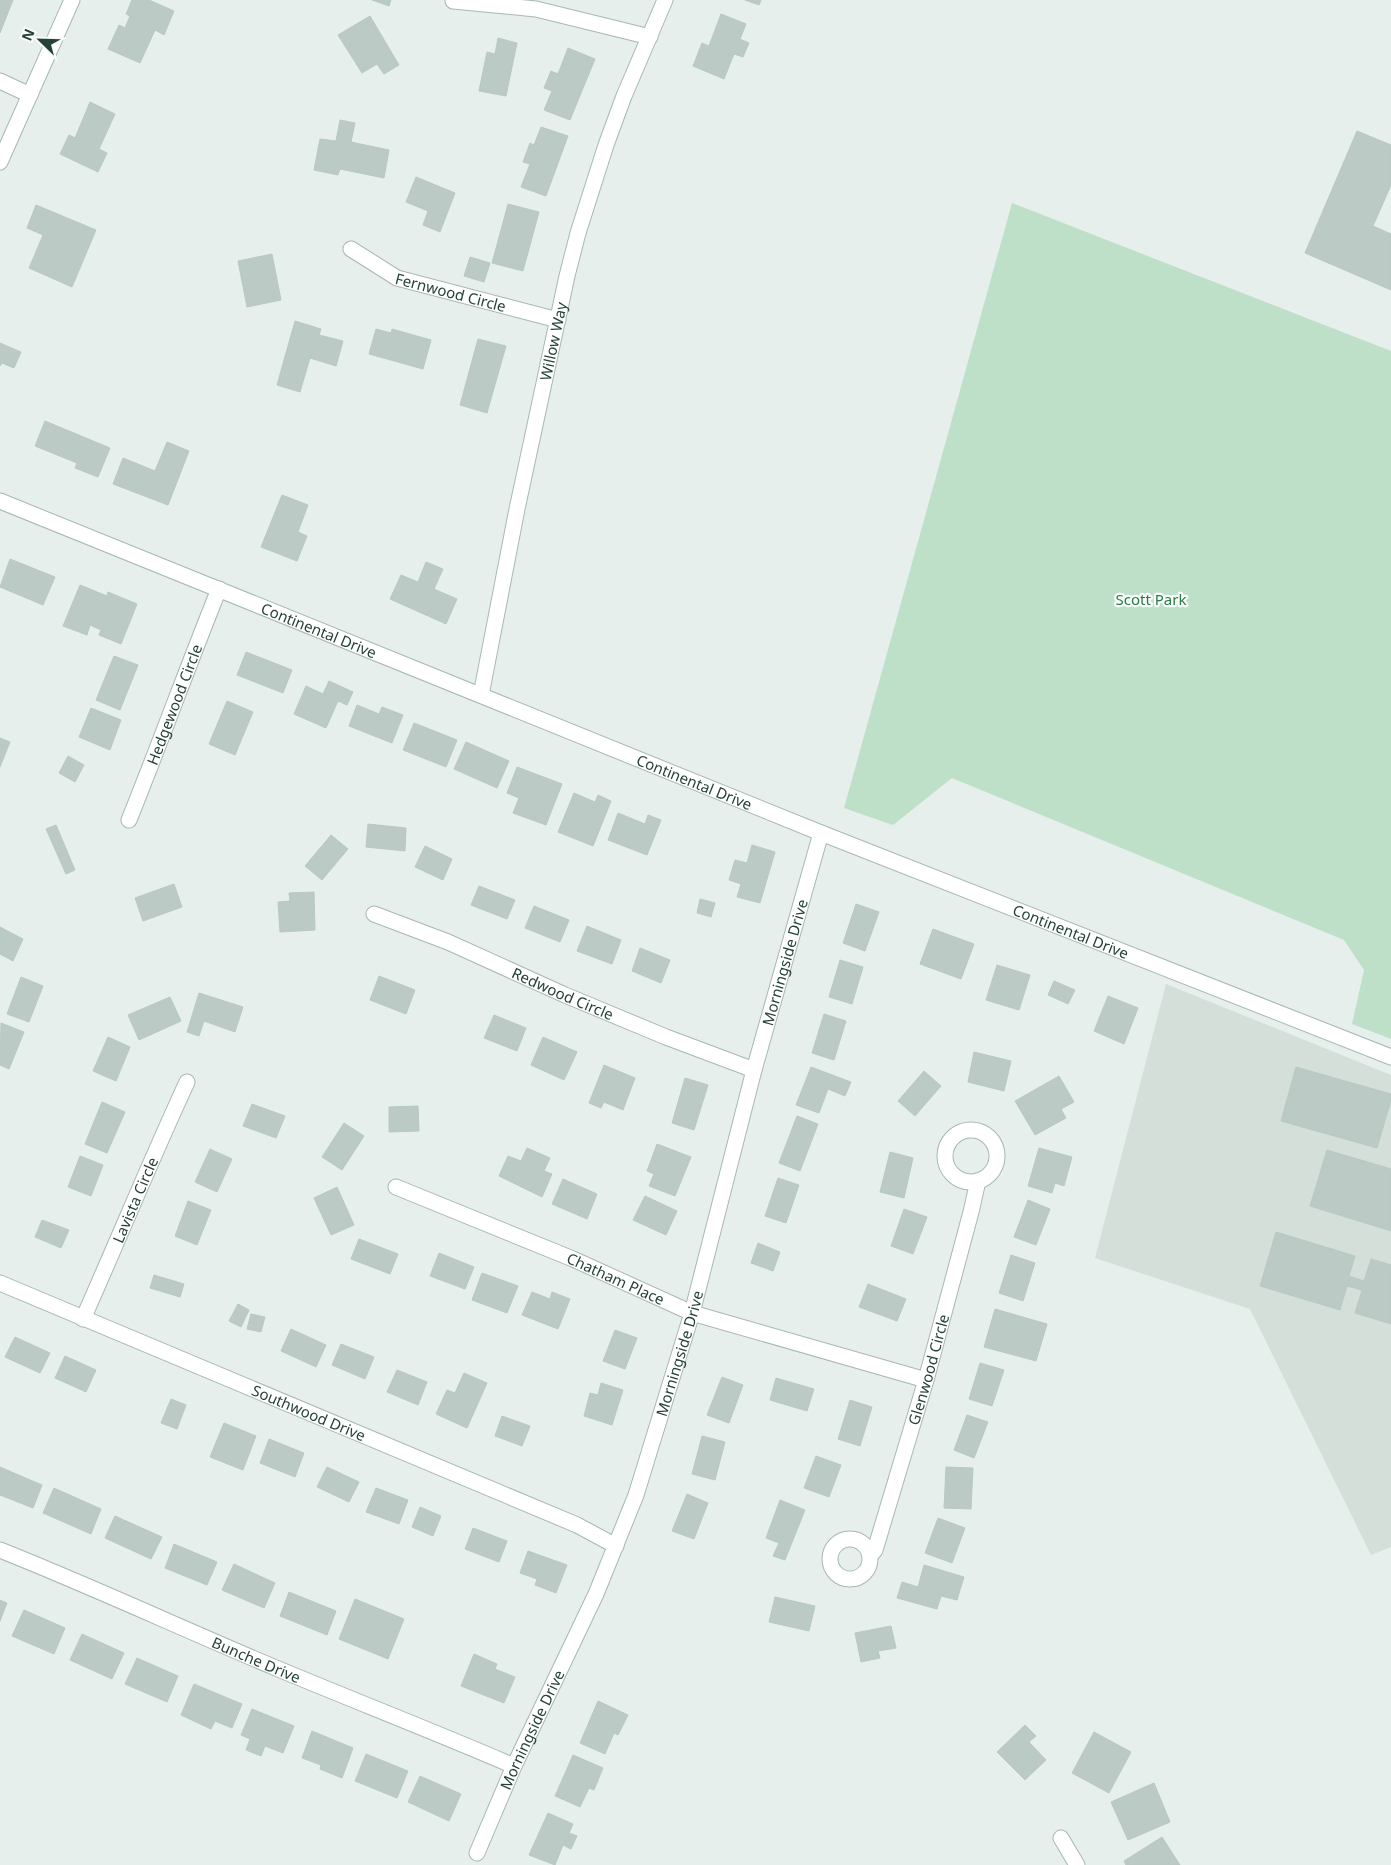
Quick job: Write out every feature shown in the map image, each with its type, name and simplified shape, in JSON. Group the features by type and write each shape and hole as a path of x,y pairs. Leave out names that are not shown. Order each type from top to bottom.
{"street":[{"path":"0,162 72,0"},
{"name":"Willow Way","path":"481,695 517,509 576,241 606,145 665,0"},
{"path":"453,1 536,9 650,37"},
{"path":"0,81 30,95"},
{"name":"Fernwood Circle","path":"351,249 397,278 558,320"},
{"name":"Continental Drive","path":"0,501 821,833 1391,1057"},
{"name":"Hedgewood Circle","path":"129,820 219,589"},
{"name":"Morningside Drive","path":"476,1853 514,1766 596,1594 636,1495 692,1313 754,1070 821,833"},
{"name":"Redwood Circle","path":"374,914 448,942 657,1033 754,1070"},
{"name":"Lavista Circle","path":"83,1318 149,1164 187,1082"},
{"name":"Glenwood Circle","path":"870,1556 875,1550 926,1380 978,1181"},
{"name":"Chatham Place","path":"396,1187 573,1259 692,1313 926,1380"},
{"name":"Southwood Drive","path":"0,1283 577,1525 616,1546"},
{"name":"Bunche Drive","path":"0,1550 93,1588 274,1667 386,1714 426,1728 514,1766"},
{"path":"1061,1838 1077,1865"}],"shaded area":[{"path":"1166,984 1391,1075 1391,1547 1371,1555 1250,1309 1095,1258"}],"green space":[{"name":"Scott Park","path":"1012,203 1391,351 1391,1039 1352,1024 1364,970 1344,940 952,778 893,825 844,808"}],"building":[{"path":"0,0 13,0 0,33"},
{"path":"132,0 149,0 174,11 164,35 155,30 140,63 108,49 119,25 125,28 130,16 126,14"},
{"path":"372,0 391,0 389,6"},
{"path":"745,0 761,0 759,5"},
{"path":"721,14 746,24 740,39 749,43 743,57 734,54 724,79 693,66 702,43 709,46"},
{"path":"370,16 399,65 384,74 377,64 362,73 338,35"},
{"path":"498,38 517,43 506,96 479,91 487,52 495,54"},
{"path":"568,48 595,59 570,120 544,110 552,91 544,88 551,71 558,74"},
{"path":"90,102 115,114 99,149 107,153 98,172 60,154 69,135 75,138"},
{"path":"340,120 355,123 351,142 389,150 384,178 340,169 338,175 314,170 320,139 336,141"},
{"path":"541,127 568,136 546,196 521,187 530,164 523,162 530,143 534,145"},
{"path":"1357,131 1391,145 1391,185 1373,226 1391,234 1391,290 1305,253"},
{"path":"416,177 455,193 440,232 423,225 428,211 406,202"},
{"path":"508,204 539,212 523,271 492,263"},
{"path":"36,205 96,230 72,287 29,268 43,235 27,228"},
{"path":"272,254 281,300 247,307 238,261"},
{"path":"470,257 490,263 484,282 464,276"},
{"path":"295,321 321,329 319,335 343,341 336,366 310,358 300,392 277,385"},
{"path":"376,329 391,333 392,329 431,340 423,369 369,354"},
{"path":"478,339 506,346 487,413 460,405"},
{"path":"0,343 21,352 14,368 2,363 0,366"},
{"path":"45,421 110,448 98,477 75,468 77,463 35,446"},
{"path":"167,442 189,451 168,505 113,484 123,458 155,471"},
{"path":"282,495 308,505 298,532 307,536 297,561 261,547"},
{"path":"10,559 55,577 43,605 0,587"},
{"path":"426,562 443,569 434,589 457,599 446,624 390,599 401,575 418,582"},
{"path":"80,585 107,596 108,592 137,604 121,644 99,635 101,630 90,625 87,635 63,626"},
{"path":"246,652 292,670 283,693 237,675"},
{"path":"114,656 138,665 120,710 96,700"},
{"path":"329,681 353,692 347,705 338,701 326,728 294,714 306,686 323,694"},
{"path":"227,701 253,712 235,755 209,744"},
{"path":"357,705 379,714 382,707 403,715 392,743 349,726"},
{"path":"91,708 121,720 110,750 79,737"},
{"path":"414,723 457,740 446,767 403,750"},
{"path":"0,738 10,742 0,767"},
{"path":"466,742 509,761 497,788 454,769"},
{"path":"68,756 84,765 75,782 59,773"},
{"path":"517,767 562,784 546,825 513,813 519,798 507,793"},
{"path":"574,793 595,802 598,795 611,801 593,846 558,832"},
{"path":"618,813 645,824 648,815 661,820 647,855 608,840"},
{"path":"368,824 406,828 405,851 366,847"},
{"path":"56,825 75,870 66,874 46,829"},
{"path":"331,835 348,849 322,880 305,866"},
{"path":"752,845 775,852 760,903 737,897 741,884 729,880 735,860 747,863"},
{"path":"425,846 452,859 443,880 415,867"},
{"path":"174,884 182,907 143,921 135,898"},
{"path":"479,886 515,900 507,919 471,905"},
{"path":"314,892 315,930 280,932 278,902 290,901 289,893"},
{"path":"700,899 715,903 711,917 697,913"},
{"path":"856,904 879,912 865,951 843,943"},
{"path":"534,906 569,920 560,942 525,928"},
{"path":"587,926 621,940 612,964 577,951"},
{"path":"0,927 23,939 13,961 0,954"},
{"path":"933,929 974,944 961,979 920,964"},
{"path":"640,948 670,960 661,983 632,971"},
{"path":"840,960 863,967 852,1004 829,997"},
{"path":"997,965 1030,975 1019,1010 986,1000"},
{"path":"379,976 415,990 406,1014 370,1000"},
{"path":"21,977 43,986 29,1022 7,1014"},
{"path":"1054,981 1075,990 1068,1004 1048,995"},
{"path":"199,993 243,1007 235,1032 204,1021 199,1036 187,1032"},
{"path":"1108,996 1138,1008 1124,1044 1094,1031"},
{"path":"170,997 181,1021 139,1040 128,1015"},
{"path":"824,1014 846,1021 834,1060 812,1053"},
{"path":"494,1015 526,1028 517,1051 484,1038"},
{"path":"1,1023 24,1032 9,1069 0,1065"},
{"path":"108,1037 130,1047 116,1081 93,1071"},
{"path":"543,1037 577,1052 564,1080 531,1065"},
{"path":"974,1052 1011,1061 1004,1091 968,1082"},
{"path":"604,1065 635,1078 623,1110 604,1102 601,1108 589,1103"},
{"path":"811,1067 851,1082 845,1096 828,1089 819,1113 796,1105"},
{"path":"1296,1067 1391,1094 1391,1100 1377,1148 1281,1121"},
{"path":"924,1071 941,1086 915,1116 898,1101"},
{"path":"1059,1076 1074,1102 1061,1109 1066,1118 1035,1135 1015,1101"},
{"path":"685,1078 708,1085 694,1130 672,1123"},
{"path":"102,1102 125,1112 107,1153 85,1144"},
{"path":"252,1104 285,1116 276,1138 243,1126"},
{"path":"418,1106 419,1131 389,1132 389,1107"},
{"path":"797,1116 818,1124 800,1171 779,1163"},
{"path":"344,1123 364,1136 342,1170 322,1157"},
{"path":"657,1144 691,1157 675,1196 649,1186 654,1174 647,1171"},
{"path":"527,1148 550,1158 544,1171 552,1174 542,1197 499,1176 508,1156 521,1161"},
{"path":"1039,1148 1072,1157 1064,1186 1055,1183 1052,1193 1028,1186"},
{"path":"210,1149 232,1159 217,1192 195,1182"},
{"path":"1327,1150 1391,1169 1391,1231 1310,1206"},
{"path":"890,1152 913,1158 904,1198 880,1192"},
{"path":"80,1156 103,1165 91,1196 68,1187"},
{"path":"778,1178 799,1185 786,1223 765,1216"},
{"path":"563,1179 597,1194 587,1219 552,1204"},
{"path":"337,1187 354,1225 331,1235 314,1198"},
{"path":"645,1196 677,1211 666,1235 633,1220"},
{"path":"1028,1200 1050,1209 1036,1245 1014,1237"},
{"path":"188,1201 211,1210 197,1245 175,1236"},
{"path":"904,1209 927,1217 913,1254 891,1246"},
{"path":"42,1220 69,1230 61,1248 35,1237"},
{"path":"1276,1232 1355,1256 1349,1276 1364,1281 1371,1259 1391,1265 1391,1324 1355,1313 1362,1290 1347,1286 1340,1310 1260,1286"},
{"path":"359,1239 398,1254 390,1274 351,1259"},
{"path":"758,1243 780,1252 773,1271 751,1263"},
{"path":"439,1253 474,1267 465,1289 430,1276"},
{"path":"1011,1255 1035,1263 1023,1301 999,1293"},
{"path":"482,1273 518,1286 507,1313 472,1300"},
{"path":"154,1275 184,1284 180,1297 150,1288"},
{"path":"868,1284 906,1299 897,1321 859,1307"},
{"path":"532,1292 550,1299 552,1292 570,1299 558,1329 522,1315"},
{"path":"238,1304 249,1310 241,1327 229,1321"},
{"path":"995,1309 1047,1324 1036,1361 984,1347"},
{"path":"251,1314 265,1317 261,1332 247,1329"},
{"path":"291,1329 326,1345 316,1367 281,1351"},
{"path":"615,1330 637,1338 625,1369 603,1361"},
{"path":"15,1337 50,1353 40,1373 5,1357"},
{"path":"341,1344 374,1357 365,1379 332,1365"},
{"path":"65,1356 96,1370 86,1392 55,1378"},
{"path":"980,1363 1004,1370 992,1406 969,1399"},
{"path":"397,1370 427,1382 418,1405 387,1392"},
{"path":"464,1373 487,1383 467,1428 436,1414 447,1390 455,1393"},
{"path":"722,1377 743,1385 729,1423 707,1415"},
{"path":"776,1378 814,1389 807,1411 770,1400"},
{"path":"601,1383 623,1390 612,1425 584,1416 590,1393 598,1395"},
{"path":"171,1399 186,1405 177,1429 161,1423"},
{"path":"850,1400 872,1407 860,1446 838,1439"},
{"path":"967,1415 988,1422 974,1458 954,1450"},
{"path":"502,1416 530,1426 522,1446 495,1436"},
{"path":"224,1423 256,1436 243,1470 210,1457"},
{"path":"702,1436 725,1442 715,1480 692,1474"},
{"path":"269,1439 304,1453 295,1477 260,1463"},
{"path":"816,1456 841,1465 829,1497 804,1488"},
{"path":"0,1467 42,1485 33,1508 0,1495"},
{"path":"327,1467 359,1482 349,1502 317,1487"},
{"path":"946,1467 973,1468 971,1509 944,1508"},
{"path":"54,1488 101,1509 91,1534 43,1513"},
{"path":"376,1488 408,1500 399,1524 366,1512"},
{"path":"687,1494 708,1503 694,1539 672,1531"},
{"path":"780,1500 805,1510 785,1560 773,1556 779,1543 766,1538"},
{"path":"420,1507 441,1516 433,1536 412,1527"},
{"path":"115,1516 162,1537 151,1559 105,1538"},
{"path":"938,1518 965,1528 952,1563 925,1553"},
{"path":"473,1528 507,1541 499,1562 465,1549"},
{"path":"174,1544 217,1562 207,1585 165,1568"},
{"path":"528,1551 567,1565 556,1593 535,1585 537,1579 520,1573"},
{"path":"234,1564 275,1583 264,1608 222,1590"},
{"path":"924,1565 964,1577 957,1600 941,1596 937,1609 897,1598 902,1582 918,1587"},
{"path":"289,1592 336,1611 327,1635 280,1616"},
{"path":"775,1597 815,1606 809,1631 769,1622"},
{"path":"355,1599 404,1619 388,1659 339,1639"},
{"path":"0,1600 7,1603 0,1621"},
{"path":"24,1610 65,1628 54,1654 12,1636"},
{"path":"891,1626 896,1648 878,1651 880,1658 861,1662 855,1633"},
{"path":"82,1634 124,1653 112,1679 70,1660"},
{"path":"474,1654 497,1664 495,1669 515,1677 504,1703 461,1686"},
{"path":"137,1658 178,1676 167,1702 125,1684"},
{"path":"194,1684 242,1704 232,1728 215,1721 211,1729 181,1715"},
{"path":"598,1701 628,1715 618,1735 614,1733 605,1754 580,1743"},
{"path":"252,1709 294,1726 283,1753 265,1746 261,1756 246,1750 250,1739 241,1735"},
{"path":"1025,1725 1036,1736 1029,1742 1046,1760 1025,1780 997,1752"},
{"path":"312,1731 353,1748 342,1778 320,1769 321,1765 302,1758"},
{"path":"1094,1732 1131,1752 1109,1793 1072,1773"},
{"path":"366,1754 408,1771 397,1798 355,1781"},
{"path":"573,1755 603,1768 594,1790 589,1788 580,1807 555,1796"},
{"path":"420,1776 461,1794 449,1821 408,1802"},
{"path":"1154,1783 1170,1822 1128,1840 1111,1802"},
{"path":"548,1813 573,1824 569,1833 577,1836 571,1849 563,1845 555,1865 529,1855"},
{"path":"1162,1837 1180,1865 1126,1865 1124,1861"}]}
